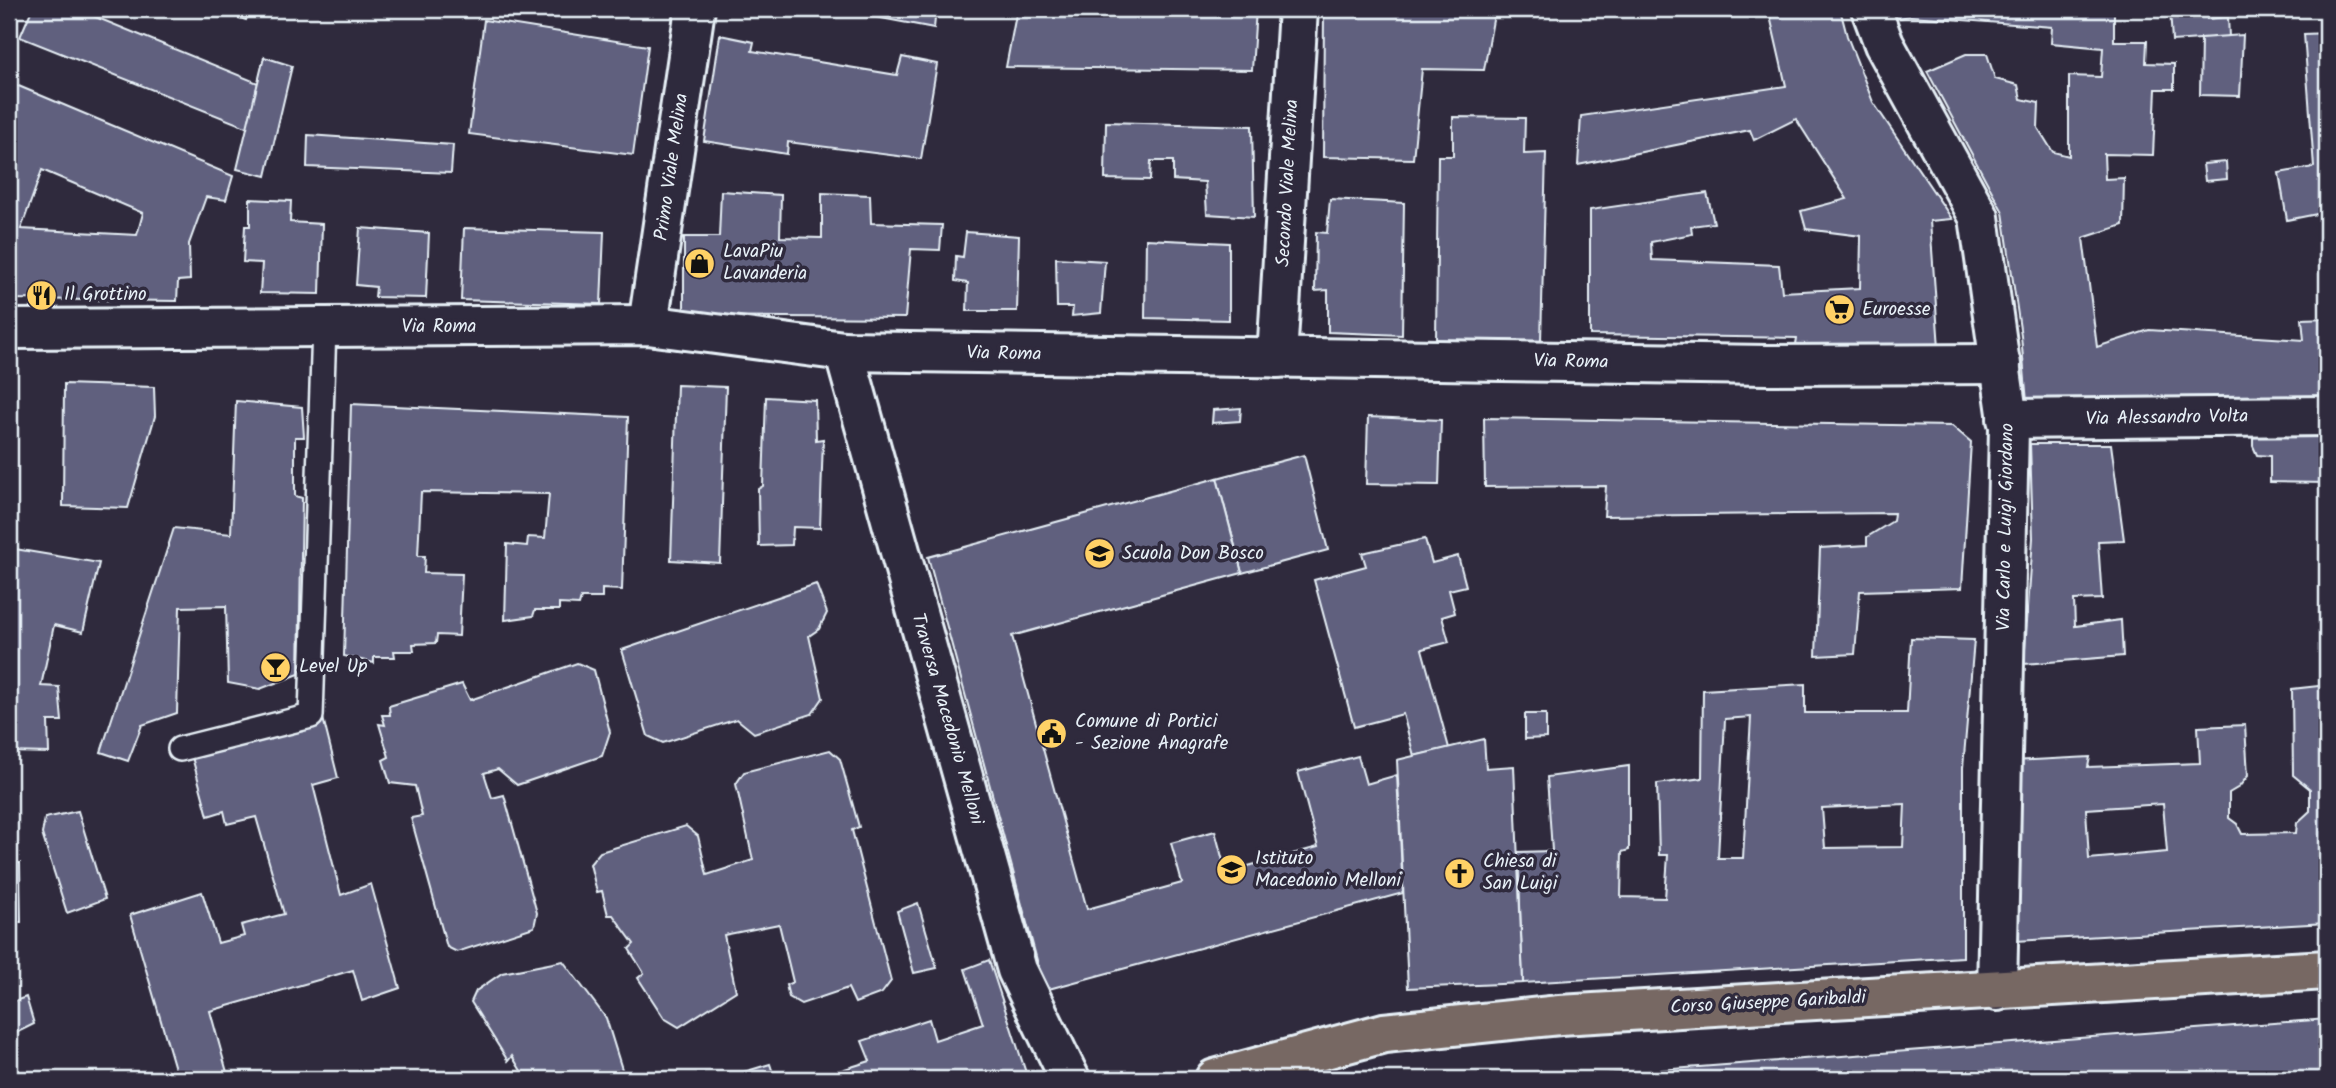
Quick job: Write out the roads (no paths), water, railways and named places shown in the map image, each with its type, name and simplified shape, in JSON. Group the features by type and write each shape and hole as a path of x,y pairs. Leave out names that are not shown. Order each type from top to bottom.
{"main road":[{"name":"Corso Giuseppe Garibaldi","path":"1215,1079 1384,1032 1560,1015 2327,970"}],"street":[{"name":"Primo Viale Melina","path":"648,325 695,9"},
{"name":"Secondo Viale Melina","path":"1278,358 1298,9"},
{"name":"Via Carlo e Luigi Giordano","path":"1871,9 1884,44 1979,217 2001,364 2007,419 1997,991"},
{"name":"Via Roma","path":"9,329 648,325 844,351 1767,365 2001,364"},
{"name":"Traversa Macedonio Melloni","path":"844,351 1017,970 1070,1079"},
{"name":"Via Alessandro Volta","path":"2007,419 2327,416"}],"lane":[{"path":"180,749 311,716 324,327"}],"place":[{"name":"LavaPiu Lavanderia","path":"700,263"},
{"name":"Il Grottino","path":"41,295"},
{"name":"Euroesse","path":"1839,310"},
{"name":"Scuola Don Bosco","path":"1099,554"},
{"name":"Level Up","path":"276,667"},
{"name":"Comune di Portici - Sezione Anagrafe","path":"1052,733"},
{"name":"Istituto Macedonio Melloni","path":"1232,870"},
{"name":"Chiesa di San Luigi","path":"1460,873"}]}
